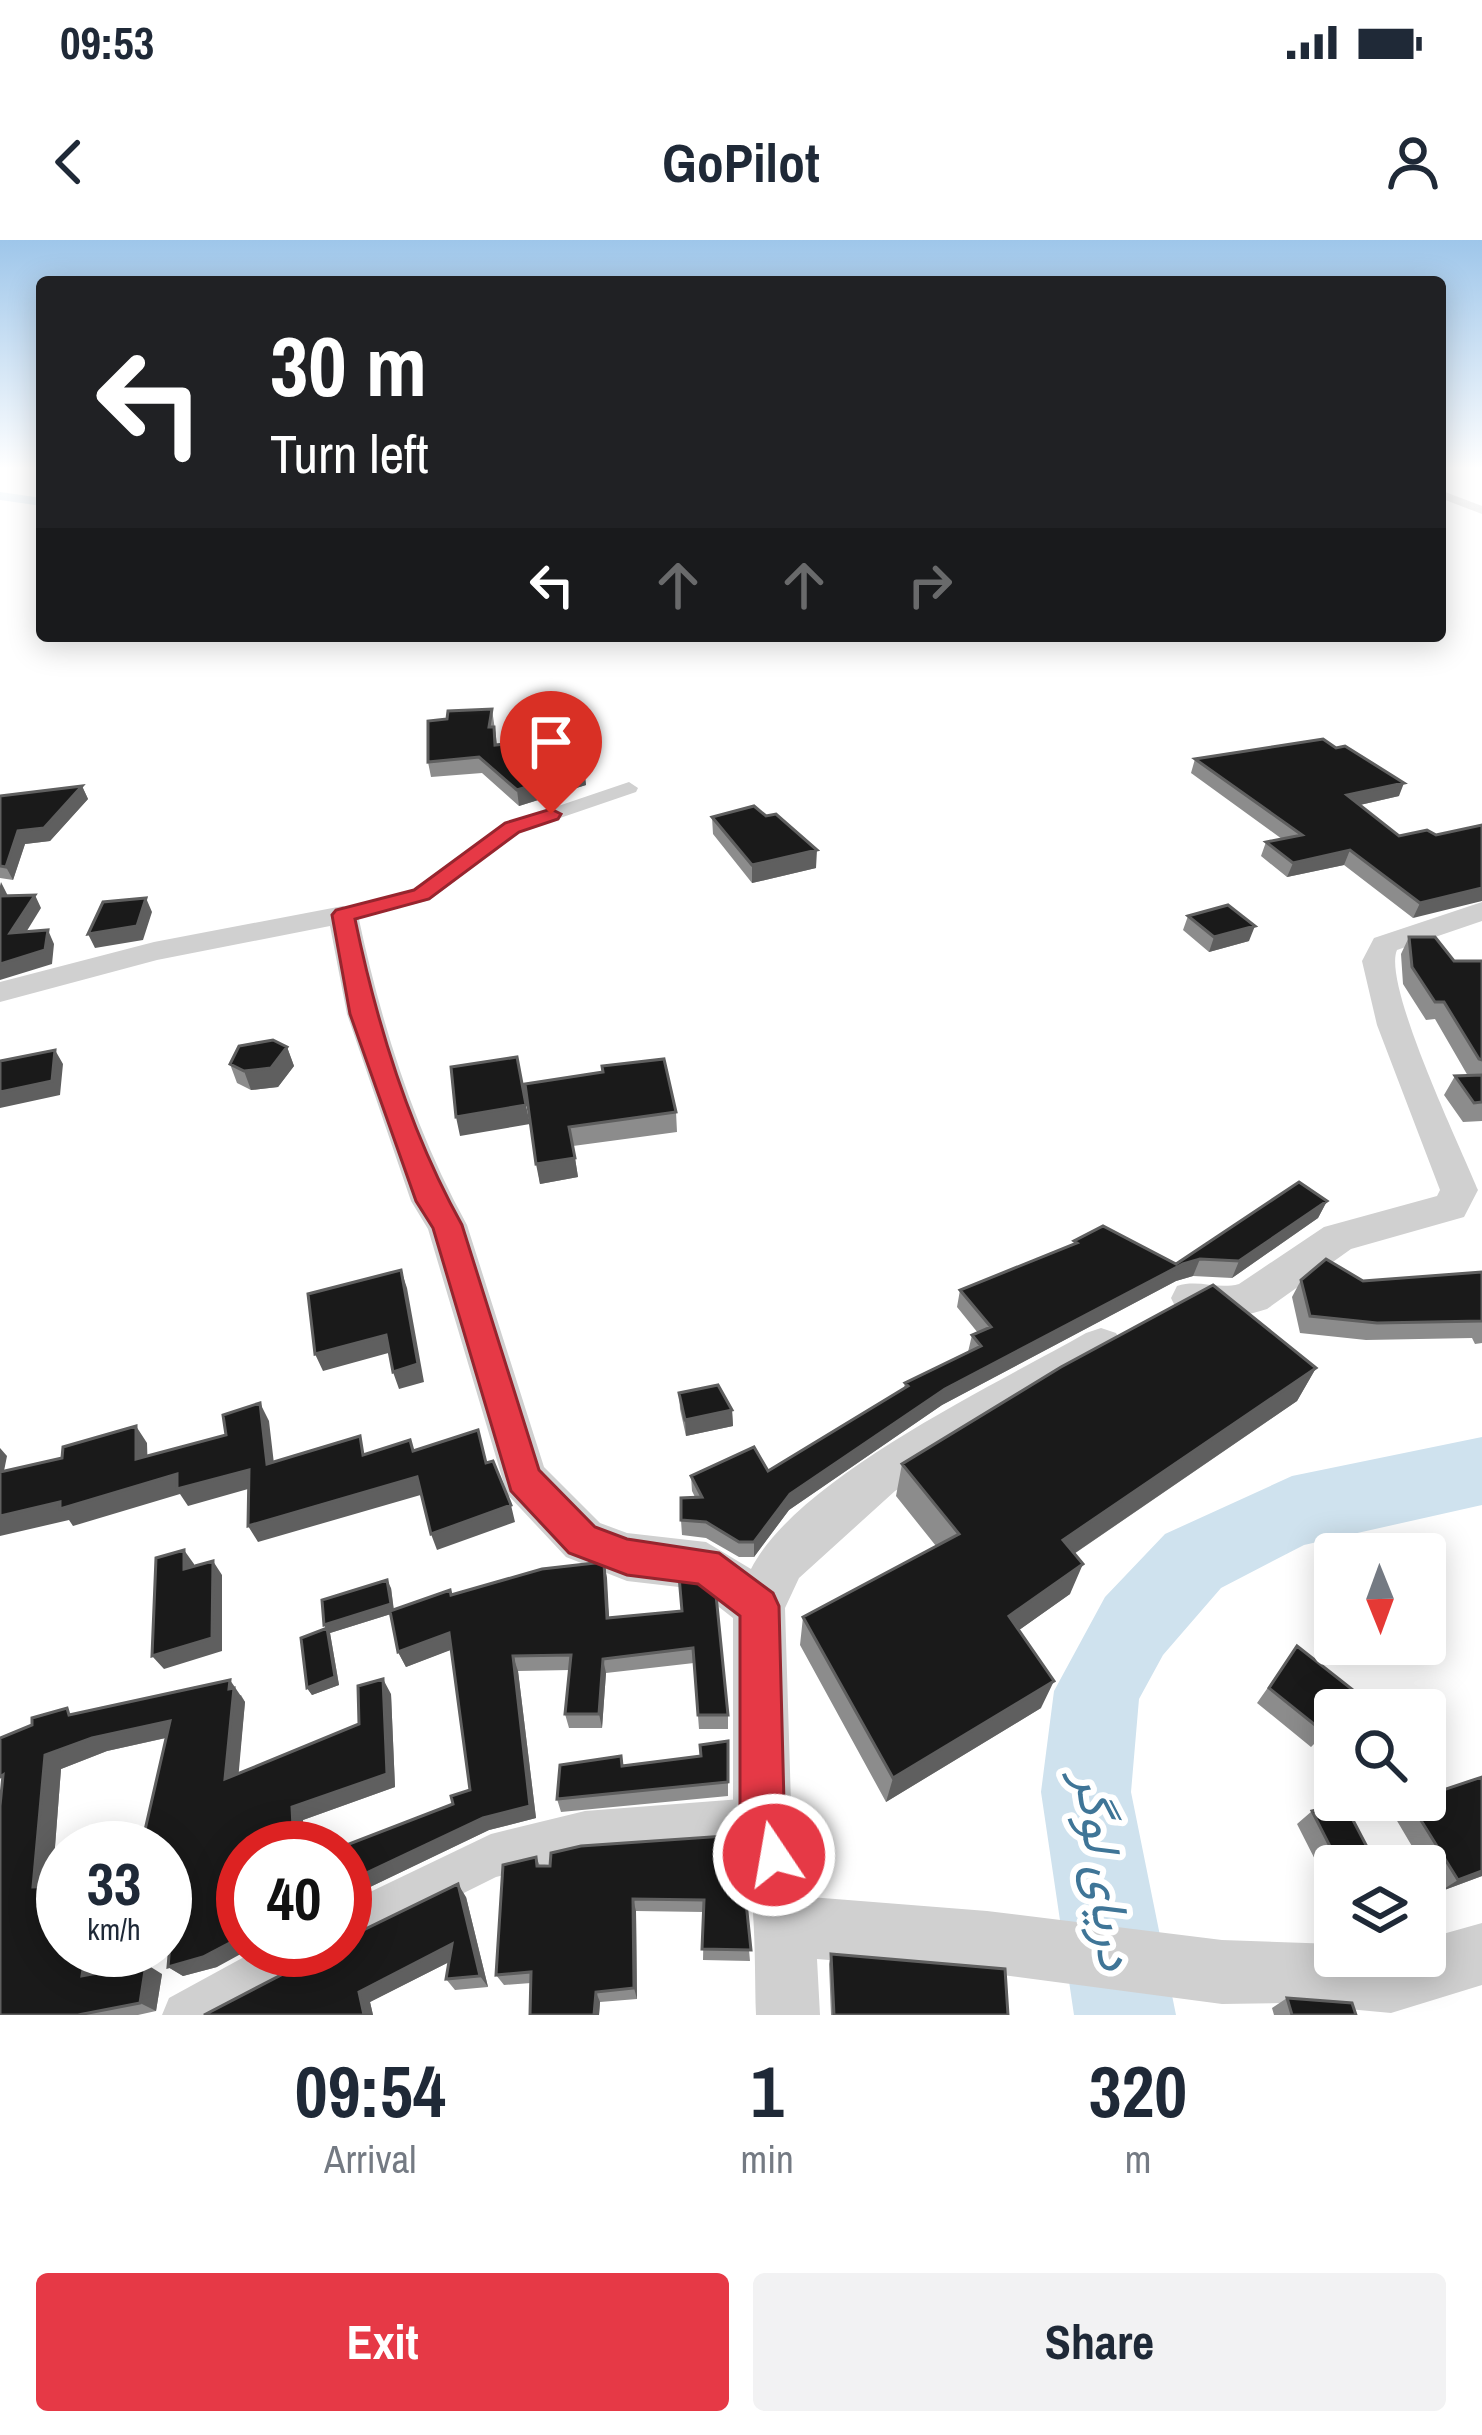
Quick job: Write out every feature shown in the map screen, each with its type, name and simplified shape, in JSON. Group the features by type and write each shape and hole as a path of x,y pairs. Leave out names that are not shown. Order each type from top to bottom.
{"street":[{"path":"0,992 154,951 344,915 422,895 512,828 629,788"},
{"path":"768,1819 762,1816 759,1606 781,1561 878,1476 1032,1383 1193,1297 1225,1305 1252,1297 1338,1238 1450,1207 1459,1190 1393,1024 1377,961 1385,944 1482,911"},
{"path":"344,915 362,1014 430,1201 447,1225 524,1479 583,1540 627,1557 706,1566 759,1606"},
{"path":"768,1819 784,1926 788,2015"},
{"path":"372,1915 491,1856 586,1833 768,1819"},
{"path":"784,1926 987,1942 1222,1972 1284,1971 1391,1981 1482,1954"},
{"path":"186,2015 255,1977"}],"building":[{"path":"492,709 489,727 494,727 495,745 578,737 584,769 517,790 479,757 428,762 428,721 447,719 448,711"},
{"path":"1323,739 1336,748 1345,746 1404,783 1347,795 1399,836 1427,830 1436,835 1482,825 1482,888 1420,903 1350,850 1293,863 1266,842 1302,835 1195,759"},
{"path":"82,786 44,828 18,831 6,867 0,866 0,796"},
{"path":"754,806 766,816 776,814 817,850 752,865 712,817"},
{"path":"35,895 10,933 48,930 45,950 0,964 0,896"},
{"path":"146,898 137,926 88,934 103,902"},
{"path":"1228,905 1255,926 1214,937 1188,916"},
{"path":"1409,937 1435,937 1454,961 1482,961 1482,1060 1444,1002 1435,1002 1412,967"},
{"path":"273,1040 287,1047 271,1068 244,1071 230,1064 239,1046"},
{"path":"55,1050 52,1081 0,1092 0,1061"},
{"path":"517,1057 526,1105 456,1117 451,1067"},
{"path":"664,1059 676,1112 569,1127 575,1158 536,1164 525,1084 603,1072 602,1066"},
{"path":"1482,1075 1482,1102 1474,1103 1455,1076"},
{"path":"1299,1182 1327,1201 1239,1261 1200,1259 1183,1264 945,1389 790,1494 754,1542 739,1542 706,1522 681,1520 681,1498 702,1497 691,1476 754,1447 768,1471 908,1386 905,1383 981,1346 972,1335 991,1327 960,1290 1077,1243 1074,1241 1103,1226 1176,1264"},
{"path":"1326,1259 1363,1281 1482,1272 1482,1321 1377,1323 1310,1316 1301,1280"},
{"path":"401,1270 418,1364 393,1372 386,1335 315,1354 308,1294"},
{"path":"1213,1285 1316,1368 1063,1540 1083,1564 1009,1616 1054,1681 893,1778 803,1617 959,1534 902,1464 1061,1367"},
{"path":"718,1385 732,1410 685,1420 679,1393"},
{"path":"260,1403 267,1464 360,1436 363,1455 410,1440 413,1451 478,1430 486,1463 493,1461 511,1505 431,1534 417,1477 248,1526 249,1470 177,1489 177,1474 60,1509 60,1502 0,1516 0,1472 62,1458 63,1447 136,1426 136,1459 226,1435 223,1415"},
{"path":"184,1550 184,1569 213,1561 212,1638 152,1656 156,1558"},
{"path":"604,1562 607,1618 682,1611 679,1576 693,1578 716,1595 728,1715 698,1715 693,1648 603,1659 599,1714 565,1714 571,1655 513,1656 530,1806 483,1818 372,1870 372,1835 453,1804 451,1796 470,1790 449,1633 398,1652 390,1611 450,1590 451,1595 542,1569"},
{"path":"387,1580 391,1604 324,1625 322,1600"},
{"path":"327,1628 335,1677 307,1688 301,1638"},
{"path":"1297,1646 1314,1659 1314,1665 1321,1665 1352,1689 1314,1689 1314,1724 1269,1688"},
{"path":"383,1679 387,1774 292,1807 293,1821 216,1821 216,1950 192,1960 192,1821 147,1821 170,1721 92,1738 45,1755 33,1887 36,1977 144,1977 140,2003 78,2015 0,2015 0,1738 32,1725 32,1718 67,1708 69,1715 230,1680 229,1689 234,1688 225,1779 359,1724 358,1686"},
{"path":"728,1741 728,1782 557,1799 560,1765 621,1756 622,1766 701,1756 700,1745"},
{"path":"1482,1777 1482,1871 1458,1880 1446,1861 1446,1845 1436,1845 1421,1821 1446,1821 1446,1789"},
{"path":"1317,1821 1353,1821 1366,1845 1329,1845"},
{"path":"739,1835 751,1950 702,1949 704,1900 633,1899 634,1988 596,1992 594,2015 530,2015 531,1972 496,1975 503,1865 536,1857 537,1866 550,1866 551,1853 581,1846"},
{"path":"458,1884 480,1976 446,1979 452,1944 359,1992 364,2015 204,2015 277,1977 372,1977 372,1926"},
{"path":"831,1954 1005,1969 1008,2015 834,2015"},
{"path":"1287,1998 1352,2003 1356,2015 1292,2015"}],"waterway":[{"name":"دریای لوگر","path":"1125,2015 1086,1792 1097,1691 1134,1626 1193,1561 1292,1512 1482,1471"}],"route":[{"path":"551,814 512,828 422,895 344,915 362,1014 430,1201 447,1225 524,1479 583,1540 627,1557 706,1566 759,1606 762,1816 768,1819 774,1855"}]}
